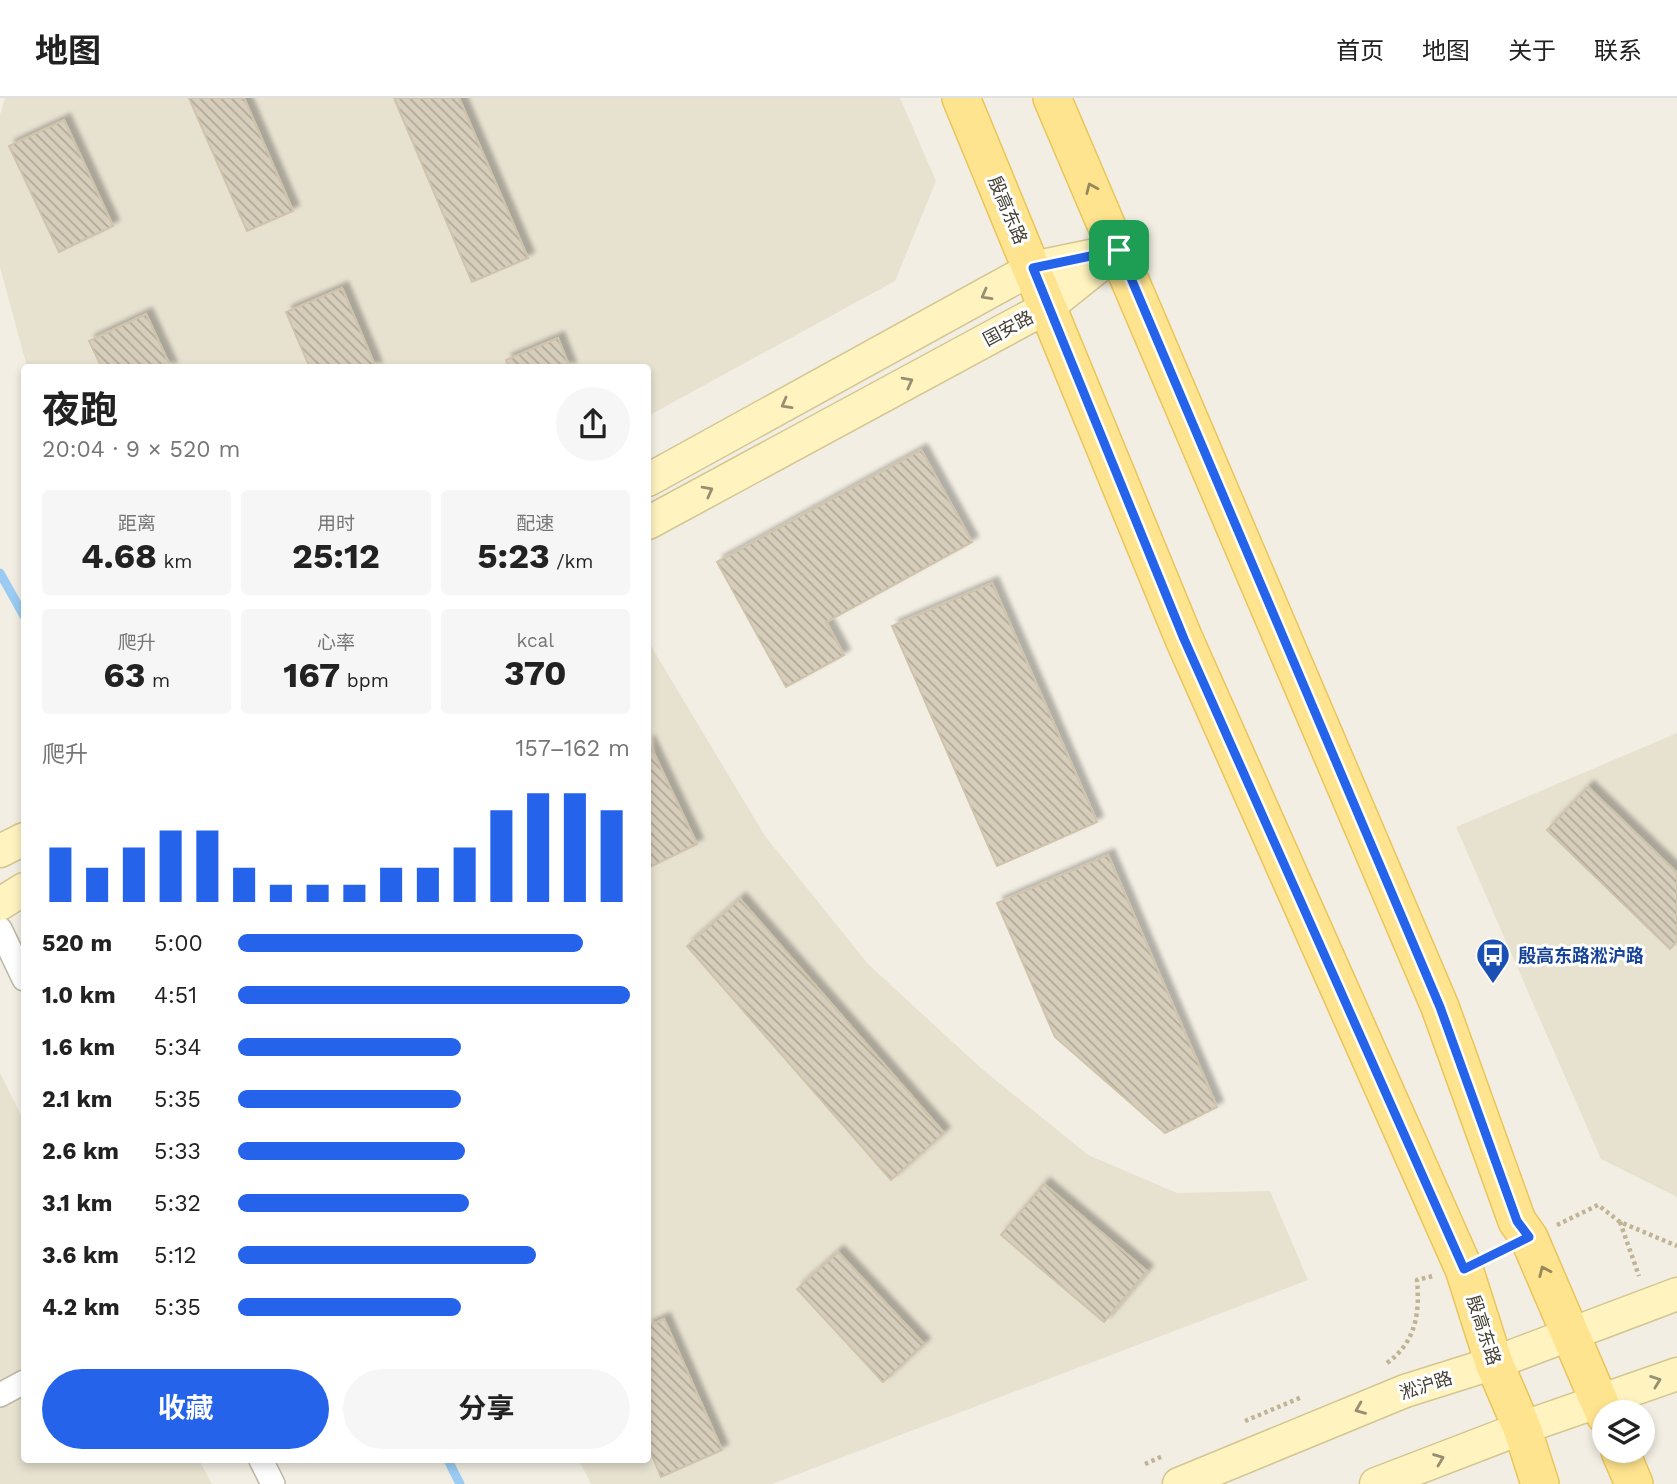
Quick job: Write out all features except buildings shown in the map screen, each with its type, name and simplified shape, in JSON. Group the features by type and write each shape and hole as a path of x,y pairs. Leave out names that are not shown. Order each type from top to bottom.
{"main road":[{"name":"殷高东路","path":"961,98 1184,639 1464,1269 1494,1363 1522,1428 1540,1484"},
{"path":"1052,98 1440,1007 1517,1221 1529,1237 1599,1400"},
{"path":"1625,1463 1634,1484"}],"street":[{"path":"651,478 1033,268 1119,250"},
{"name":"国安路","path":"651,521 1049,306 1119,250"},
{"path":"0,851 21,840"},
{"path":"0,904 21,891"},
{"path":"0,929 21,973"},
{"name":"淞沪路","path":"1179,1484 1405,1391 1494,1363 1677,1294"},
{"path":"1620,1400 1677,1374"},
{"path":"0,1395 21,1384"},
{"path":"1376,1484 1522,1428 1592,1410"},
{"path":"262,1463 273,1484"}],"path":[{"path":"1529,1237 1598,1205 1620,1222 1677,1246"},
{"path":"1382,1367 1401,1353 1410,1334 1419,1309 1417,1280 1464,1269"},
{"path":"1242,1422 1303,1397"},
{"path":"1145,1464 1170,1453"}],"shaded area":[{"path":"5,98 900,98 936,181 895,281 651,414 651,364 26,364 0,267 0,115"},
{"path":"651,646 765,836 868,964 982,1069 1088,1155 1177,1193 1270,1191 1308,1280 772,1484 591,1484 580,1463 651,1463"},
{"path":"1677,733 1677,1197 1601,1159 1456,827"},
{"path":"0,1073 21,1115 21,1463 201,1463 212,1484 0,1484"}],"waterway":[{"path":"0,573 21,611"},
{"path":"450,1463 460,1484"}],"place":[{"name":"殷高东路淞沪路","path":"1493,985"}],"route":[{"path":"1119,250 1440,1007 1517,1221 1529,1237 1464,1269 1184,639 1033,268 1119,250"}]}
